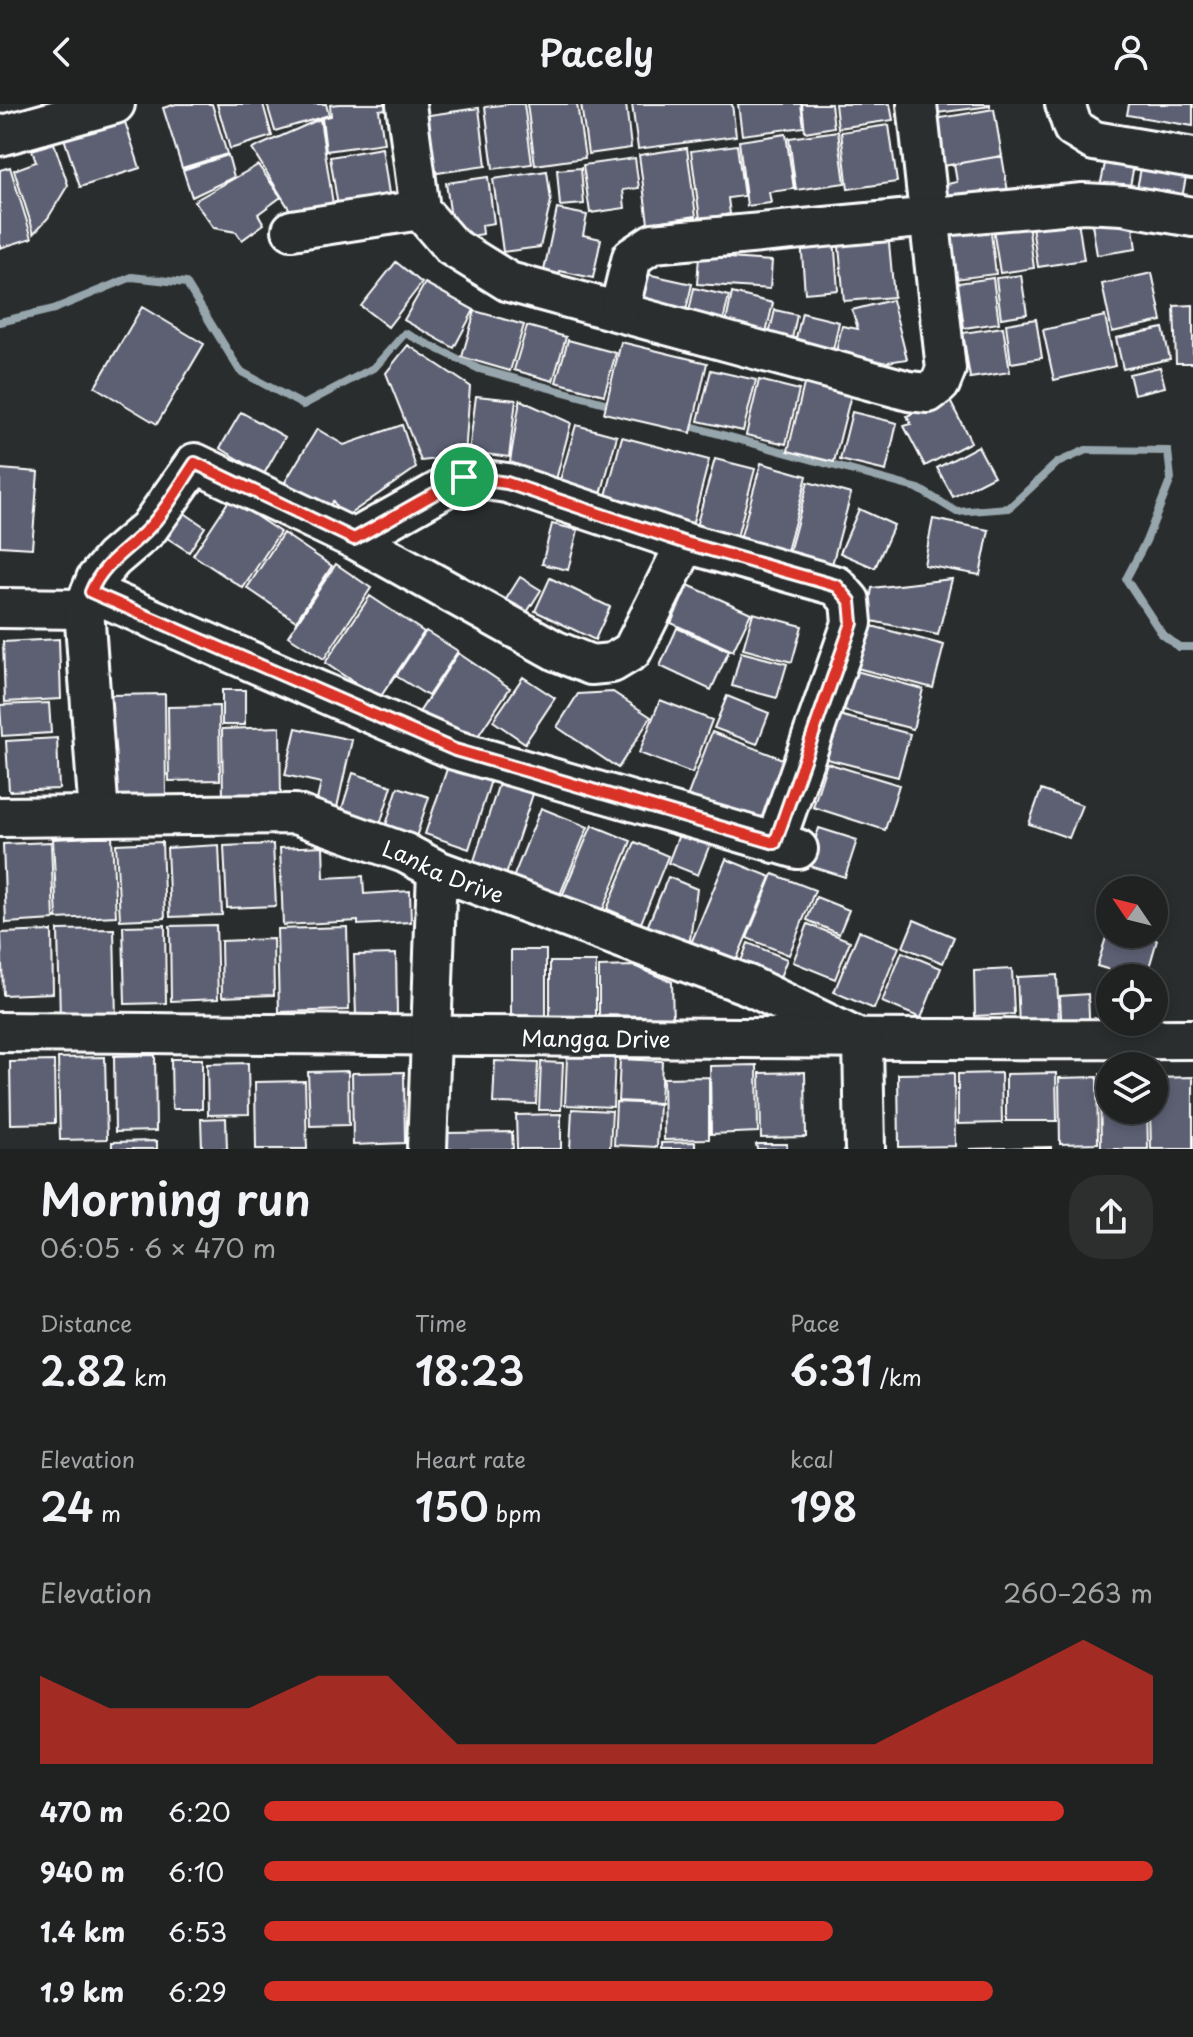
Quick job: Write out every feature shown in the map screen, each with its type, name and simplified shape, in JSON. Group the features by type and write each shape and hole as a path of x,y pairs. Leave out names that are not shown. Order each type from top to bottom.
{"street":[{"path":"0,136 115,104"},
{"path":"406,104 420,210 451,246 509,282 909,391 928,393 940,384 946,369 917,104"},
{"path":"1065,104 1073,128 1094,141 1193,158"},
{"path":"619,311 632,257 653,243 1083,203 1123,205 1193,217"},
{"path":"292,230 420,210"},
{"path":"99,816 87,600 96,579 113,559 148,529 195,463 354,539 556,651 591,665 612,663 632,651 686,543"},
{"path":"0,608 87,600 455,750 787,846 852,623 850,601 837,586 686,543 507,483 464,477 354,539"},
{"name":"Lanka Drive","path":"0,817 295,814 748,985 863,1041"},
{"path":"427,1149 437,870"},
{"name":"Mangga Drive","path":"0,1032 432,1034 863,1041 1193,1039"},
{"path":"863,1041 865,1149"}],"building":[{"path":"176,104 212,104 227,154 182,168 163,108"},
{"path":"217,104 263,104 272,136 230,149"},
{"path":"267,104 326,104 329,115 275,131"},
{"path":"385,104 386,109 379,110 384,143 326,151 322,118 331,116 330,105"},
{"path":"524,104 532,164 493,169 485,107"},
{"path":"527,104 577,104 585,158 535,165"},
{"path":"581,104 626,104 631,148 588,154"},
{"path":"632,104 732,104 736,136 638,149"},
{"path":"738,104 801,104 804,127 742,135"},
{"path":"802,104 831,104 834,127 805,132"},
{"path":"835,104 890,104 893,120 838,128"},
{"path":"928,104 990,104 990,106 930,114"},
{"path":"1129,104 1193,104 1193,126 1127,115"},
{"path":"479,108 486,166 430,174 422,116"},
{"path":"994,109 1002,156 937,167 929,120"},
{"path":"122,113 140,168 80,187 62,132"},
{"path":"320,119 333,204 293,215 252,149"},
{"path":"889,125 897,182 848,189 841,132"},
{"path":"838,131 845,183 796,190 789,138"},
{"path":"786,134 794,189 769,192 771,203 747,206 739,141"},
{"path":"54,143 68,185 48,218 34,233 14,170 36,162 32,150"},
{"path":"737,145 744,196 728,198 730,214 700,219 691,151"},
{"path":"382,148 390,200 339,213 330,157"},
{"path":"687,148 696,216 648,223 639,155"},
{"path":"228,155 234,177 192,197 183,170"},
{"path":"1002,156 1010,204 941,215 937,186 957,182 954,164"},
{"path":"635,158 639,188 623,190 625,208 590,213 583,165"},
{"path":"1106,159 1134,165 1128,197 1099,191"},
{"path":"258,165 281,197 258,214 264,224 242,240 236,232 214,228 194,201"},
{"path":"10,167 32,238 0,248 0,170"},
{"path":"581,168 584,204 560,206 557,170"},
{"path":"1141,168 1186,177 1180,208 1135,199"},
{"path":"547,171 551,201 540,247 503,252 493,179"},
{"path":"488,177 494,223 482,225 483,234 454,239 446,183"},
{"path":"557,209 587,215 583,235 601,239 593,278 560,271 558,283 542,280"},
{"path":"1131,212 1136,249 1097,255 1091,218"},
{"path":"1078,220 1084,260 1038,267 1032,227"},
{"path":"1028,223 1034,268 1000,273 993,229"},
{"path":"990,225 996,274 955,279 948,231"},
{"path":"888,232 894,297 844,301 838,236"},
{"path":"834,237 838,290 805,293 801,240"},
{"path":"699,256 772,261 770,289 697,284"},
{"path":"396,262 422,283 388,327 361,306"},
{"path":"638,272 692,284 684,319 630,307"},
{"path":"1152,273 1162,321 1112,332 1102,284"},
{"path":"1021,275 1027,314 1001,318 996,278"},
{"path":"993,278 999,323 964,328 958,283"},
{"path":"425,283 474,310 454,348 404,320"},
{"path":"694,288 729,296 720,334 686,326"},
{"path":"732,293 773,303 763,346 723,337"},
{"path":"892,300 907,359 881,363 880,373 834,360 842,326 858,329 852,310"},
{"path":"1193,305 1193,363 1176,363 1174,306"},
{"path":"142,307 204,344 157,424 95,387"},
{"path":"775,310 797,315 790,348 767,343"},
{"path":"475,311 524,325 510,371 462,357"},
{"path":"802,313 839,322 831,360 793,351"},
{"path":"1105,316 1115,366 1054,380 1043,330"},
{"path":"1036,319 1042,358 1011,363 1006,324"},
{"path":"527,326 566,337 553,381 514,370"},
{"path":"1003,327 1010,372 970,378 963,333"},
{"path":"1163,328 1170,359 1123,369 1116,338"},
{"path":"568,340 616,353 604,395 556,382"},
{"path":"621,342 707,363 691,433 604,413"},
{"path":"408,345 470,386 465,456 421,461 386,373"},
{"path":"1160,367 1165,387 1134,394 1129,374"},
{"path":"711,370 756,380 743,431 698,421"},
{"path":"759,380 799,390 786,444 746,435"},
{"path":"805,380 852,391 834,462 788,451"},
{"path":"947,395 971,442 925,466 904,426 911,424 907,416"},
{"path":"476,396 516,400 509,457 469,452"},
{"path":"520,400 571,423 554,487 508,474"},
{"path":"241,412 285,437 264,474 220,448"},
{"path":"852,412 897,423 886,471 840,460"},
{"path":"402,425 416,468 344,518 333,501 325,513 282,487 317,429 344,445"},
{"path":"576,425 617,436 600,498 558,487"},
{"path":"622,437 709,460 692,526 604,503"},
{"path":"978,446 994,476 953,497 937,468"},
{"path":"715,459 755,469 736,541 695,530"},
{"path":"761,463 807,476 786,555 739,543"},
{"path":"0,469 38,472 32,548 0,546"},
{"path":"808,482 851,494 830,572 787,560"},
{"path":"230,499 280,532 243,588 193,555"},
{"path":"859,509 894,525 875,568 840,553"},
{"path":"180,510 205,527 189,552 164,536"},
{"path":"933,519 989,530 980,575 924,565"},
{"path":"552,524 578,530 568,570 542,564"},
{"path":"283,533 332,566 296,621 247,588"},
{"path":"336,564 371,588 324,659 288,636"},
{"path":"520,577 541,590 519,625 498,612"},
{"path":"550,578 610,607 595,640 535,611"},
{"path":"952,579 938,635 867,620 872,588"},
{"path":"688,585 751,613 733,651 671,623"},
{"path":"370,596 424,632 379,699 325,663"},
{"path":"753,613 802,626 792,662 743,649"},
{"path":"868,625 944,645 933,688 857,668"},
{"path":"677,628 729,651 711,690 660,666"},
{"path":"426,631 458,651 428,696 396,676"},
{"path":"59,639 61,699 5,702 3,642"},
{"path":"741,652 787,664 777,698 732,686"},
{"path":"458,653 510,688 470,748 418,714"},
{"path":"856,671 923,689 913,729 844,711"},
{"path":"523,677 555,698 525,743 493,721"},
{"path":"222,690 245,690 245,725 222,725"},
{"path":"613,692 651,717 618,768 557,727 578,694"},
{"path":"165,694 166,798 111,799 110,695"},
{"path":"727,696 769,713 757,744 714,728"},
{"path":"660,700 712,720 692,773 639,753"},
{"path":"49,703 51,733 2,736 0,705"},
{"path":"219,706 220,780 169,781 168,707"},
{"path":"839,715 910,734 898,777 827,759"},
{"path":"280,727 281,797 223,798 222,729"},
{"path":"296,728 352,740 336,812 315,808 321,783 285,775"},
{"path":"712,732 788,761 762,829 686,800"},
{"path":"57,738 59,789 9,791 6,741"},
{"path":"827,763 899,785 885,830 813,807"},
{"path":"448,766 491,780 469,849 425,834"},
{"path":"353,773 392,786 378,831 339,818"},
{"path":"499,783 533,794 505,878 472,867"},
{"path":"398,787 429,797 416,837 385,828"},
{"path":"1041,790 1082,805 1069,838 1029,824"},
{"path":"541,808 588,827 557,902 511,883"},
{"path":"592,825 631,841 602,912 562,896"},
{"path":"819,828 857,840 845,877 807,865"},
{"path":"680,832 710,844 698,875 668,863"},
{"path":"112,836 116,916 57,919 53,839"},
{"path":"51,842 54,920 6,923 3,844"},
{"path":"162,842 165,918 120,920 116,844"},
{"path":"635,842 668,856 641,923 607,909"},
{"path":"273,844 276,906 227,908 224,846"},
{"path":"219,845 222,915 170,917 167,848"},
{"path":"323,846 324,878 363,876 364,894 410,891 411,922 283,925 280,848"},
{"path":"726,859 771,877 734,966 689,948"},
{"path":"773,874 815,890 789,955 747,938"},
{"path":"668,877 697,889 689,947 645,932"},
{"path":"816,897 849,910 839,934 807,920"},
{"path":"914,920 954,937 943,963 903,947"},
{"path":"808,924 850,941 835,979 793,962"},
{"path":"165,925 166,1003 125,1004 123,926"},
{"path":"216,925 218,999 171,1001 170,926"},
{"path":"347,927 349,1010 279,1012 277,929"},
{"path":"114,929 116,1019 60,1020 58,930"},
{"path":"52,931 53,993 3,995 1,933"},
{"path":"859,931 899,947 874,1009 834,992"},
{"path":"273,939 274,995 222,997 221,941"},
{"path":"748,943 787,959 777,985 738,969"},
{"path":"1103,948 1155,948 1150,964 1098,964"},
{"path":"511,950 546,950 546,1018 511,1018"},
{"path":"902,952 941,968 921,1018 882,1002"},
{"path":"396,954 397,1014 356,1015 354,955"},
{"path":"550,962 596,962 596,1018 550,1018"},
{"path":"634,966 672,982 673,1024 644,1024 644,1016 599,1015 599,967"},
{"path":"1012,969 1014,1014 975,1016 974,971"},
{"path":"1057,975 1059,1025 1019,1027 1017,977"},
{"path":"1088,994 1090,1037 1062,1038 1060,996"},
{"path":"155,1055 156,1131 115,1132 114,1056"},
{"path":"567,1056 615,1058 613,1107 565,1105"},
{"path":"105,1057 107,1139 60,1140 58,1058"},
{"path":"171,1059 202,1059 202,1109 172,1109"},
{"path":"620,1059 662,1061 660,1103 618,1101"},
{"path":"54,1061 55,1123 11,1124 10,1062"},
{"path":"495,1061 538,1063 536,1104 493,1103"},
{"path":"541,1062 563,1063 561,1110 539,1110"},
{"path":"248,1063 249,1114 208,1115 207,1064"},
{"path":"757,1065 758,1132 711,1134 710,1066"},
{"path":"348,1071 349,1125 310,1126 308,1072"},
{"path":"404,1072 405,1143 353,1145 352,1073"},
{"path":"805,1072 806,1137 761,1138 760,1073"},
{"path":"954,1073 955,1146 899,1147 898,1074"},
{"path":"1001,1073 1002,1123 958,1124 958,1074"},
{"path":"1056,1073 1057,1121 1006,1121 1006,1074"},
{"path":"709,1077 709,1139 664,1140 663,1078"},
{"path":"1096,1077 1098,1143 1060,1144 1059,1078"},
{"path":"1193,1077 1193,1149 1151,1149 1150,1124 1168,1124 1168,1078"},
{"path":"305,1081 307,1149 256,1149 255,1082"},
{"path":"616,1102 659,1104 657,1147 614,1145"},
{"path":"572,1109 612,1111 610,1149 570,1149"},
{"path":"561,1114 561,1149 517,1149 516,1115"},
{"path":"226,1118 227,1149 202,1149 201,1119"},
{"path":"1101,1124 1147,1124 1148,1149 1101,1149"},
{"path":"512,1132 513,1149 447,1149 447,1133"},
{"path":"157,1141 157,1149 112,1149 112,1142"},
{"path":"695,1142 695,1149 661,1149 661,1143"},
{"path":"756,1144 787,1144 787,1149 757,1149"},
{"path":"1051,1147 1051,1149 969,1149"}],"waterway":[{"path":"0,322 54,309 132,277 186,283 240,371 303,405 375,367 405,333 479,369 616,406"},
{"path":"683,424 919,489 957,512 1009,508 1057,463 1086,450 1168,451 1171,479 1146,541 1126,579 1162,634 1179,647 1193,647"}],"route":[{"path":"195,463 354,539 464,477 507,483 686,543 837,586 850,601 852,623 775,843 455,750 91,592 96,579 113,559 148,529 195,463"}]}
